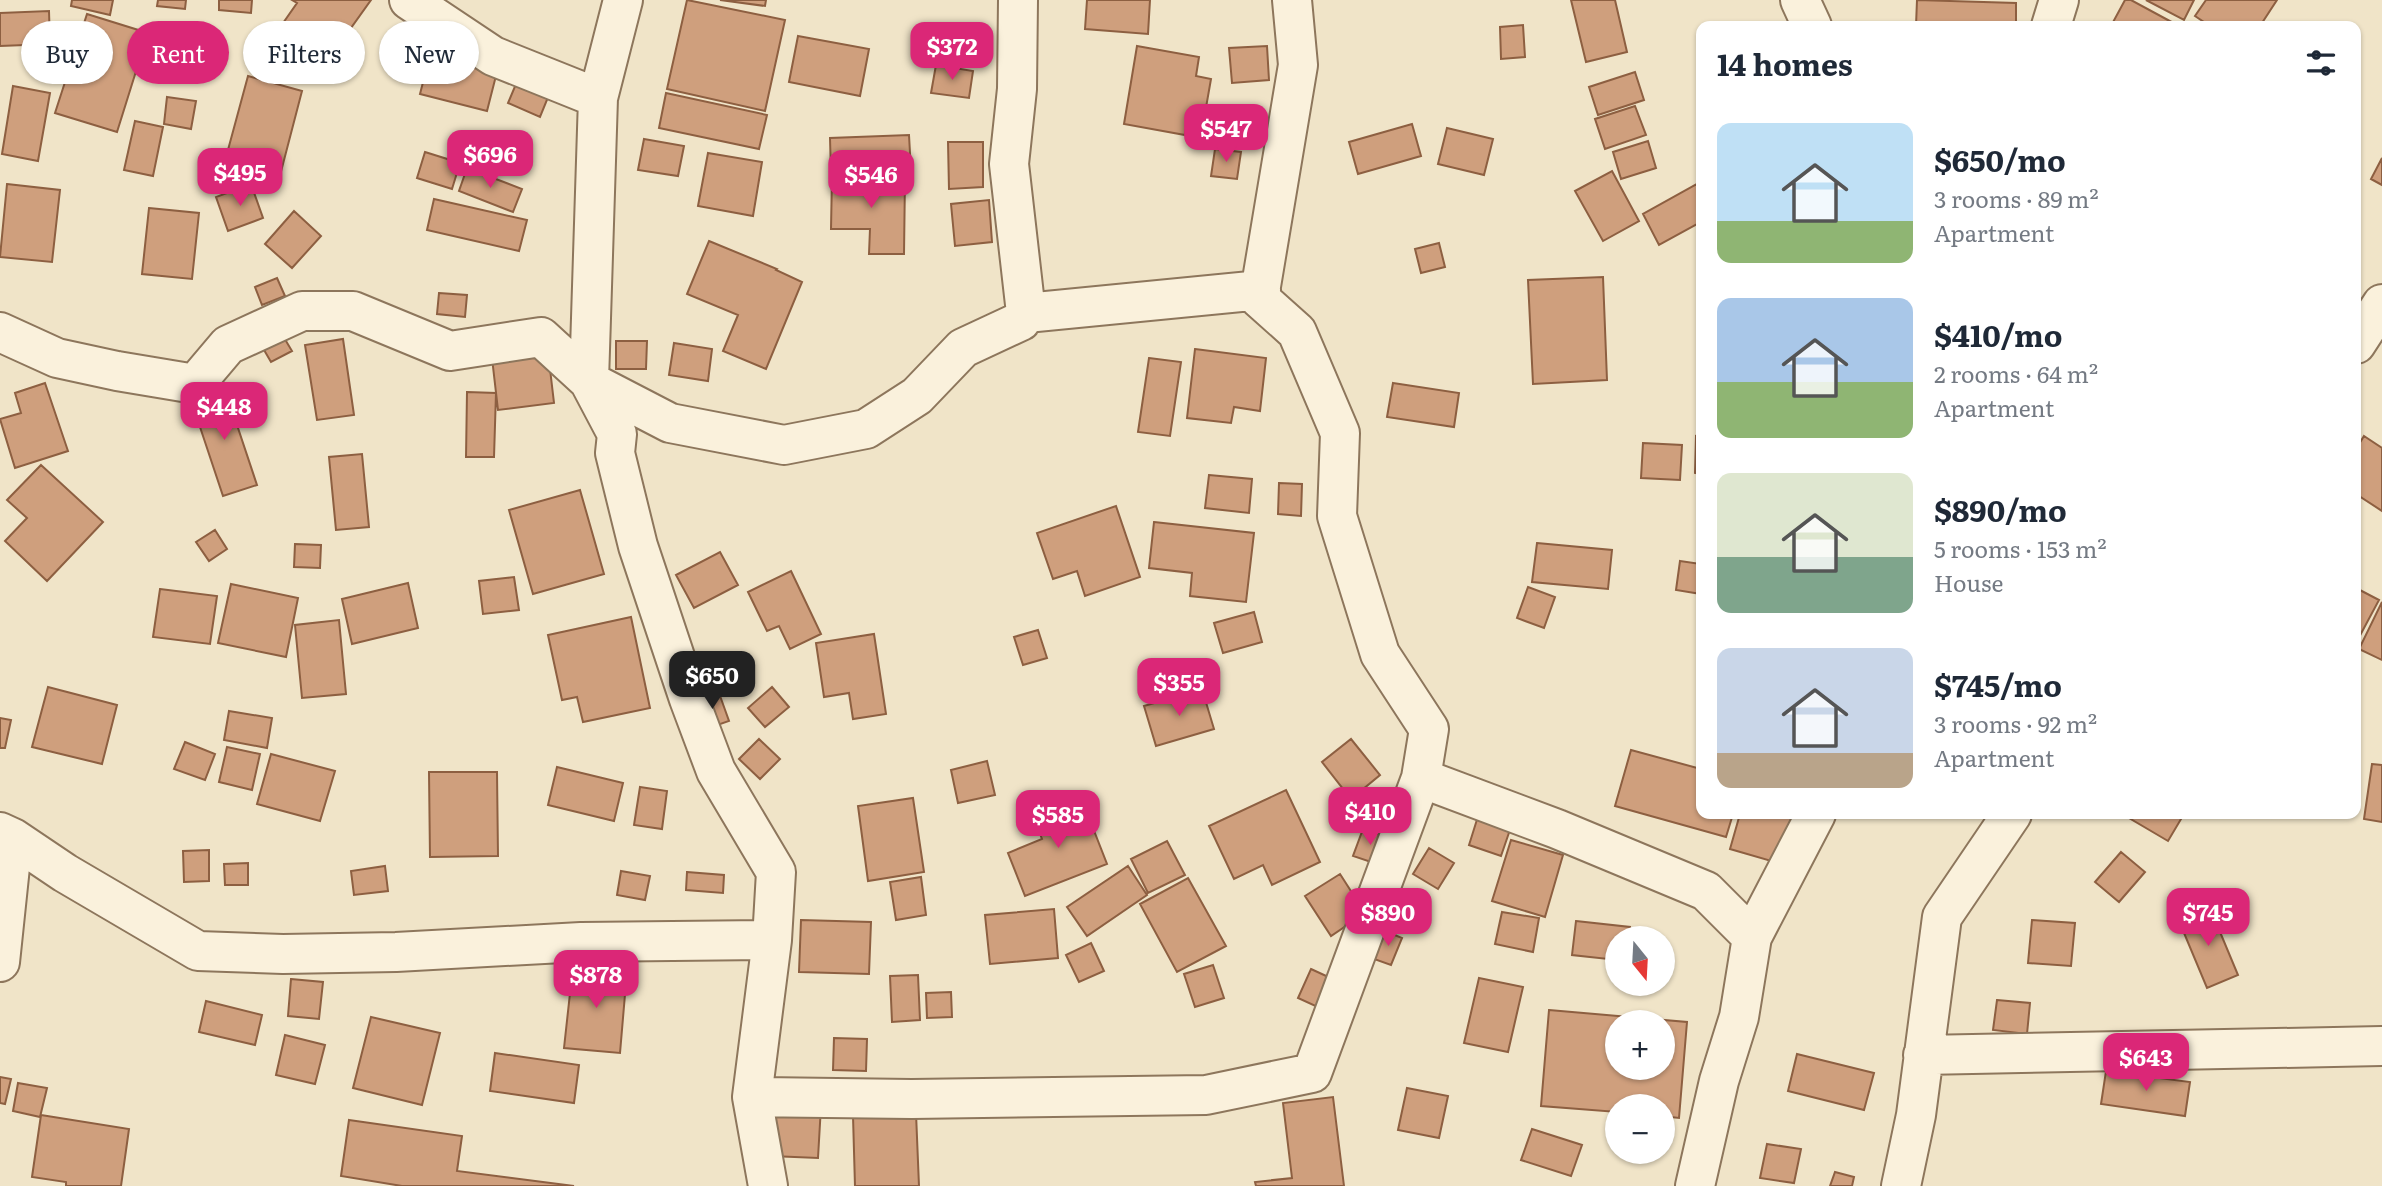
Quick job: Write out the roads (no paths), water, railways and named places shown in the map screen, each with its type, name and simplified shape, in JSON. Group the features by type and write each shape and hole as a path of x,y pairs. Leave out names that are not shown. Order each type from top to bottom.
{"street":[{"path":"409,0 493,56 598,99"},
{"path":"623,0 598,99 589,381 617,434 615,453 638,546 716,771 776,872 772,940 752,1097 768,1186"},
{"path":"0,332 57,358 117,372 195,384 228,345 302,311 353,311 450,351 541,337 589,381 670,424 784,444 866,429 917,396 963,348 1021,321 1026,313 1009,164 1017,89 1018,0"},
{"path":"1259,299 1298,65 1292,0"},
{"path":"1800,0 1810,21"},
{"path":"2053,21 2059,0"},
{"path":"1026,313 1261,290 1259,299"},
{"path":"752,1097 925,1099 1206,1094 1312,1073 1422,778 1429,729 1380,654 1337,516 1340,433 1297,332 1259,299"},
{"path":"2361,336 2382,304"},
{"path":"1422,778 1557,829 1706,891 1752,937"},
{"path":"1695,1186 1719,1080 1739,1017 1752,937 1813,819"},
{"path":"1901,1186 1916,1115 1941,917 2009,819"},
{"path":"6,835 198,951 282,954 396,952 581,942 772,940"},
{"path":"0,962 6,835"},
{"path":"1923,1055 2382,1046"}]}
